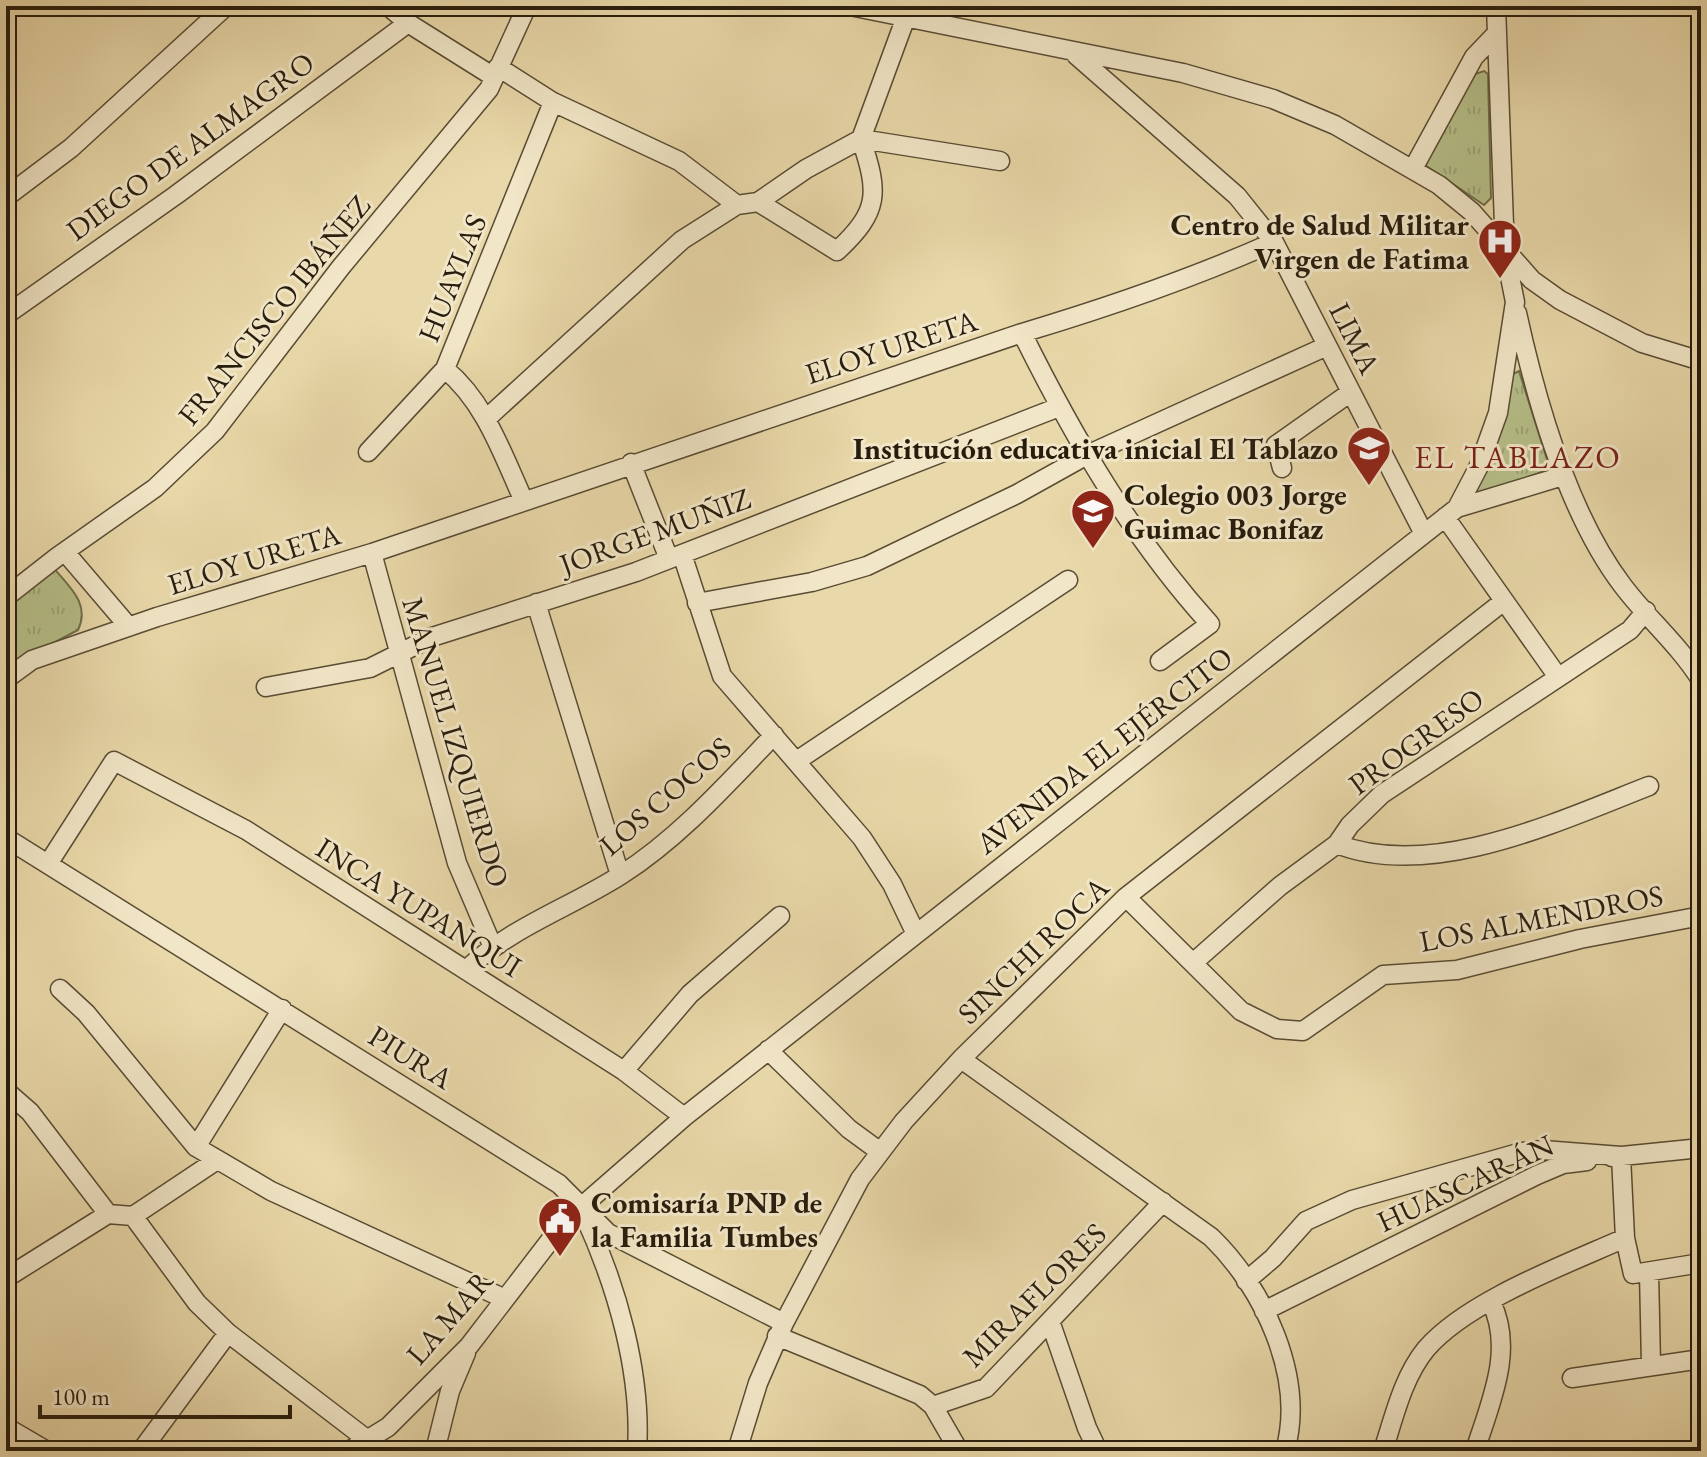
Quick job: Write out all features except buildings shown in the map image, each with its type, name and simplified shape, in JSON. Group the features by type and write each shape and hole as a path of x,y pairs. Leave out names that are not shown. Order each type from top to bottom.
{"street":[{"path":"6,197 71,148 226,6"},
{"path":"388,6 408,23 496,72 679,161 737,205"},
{"name":"FRANCISCO IBÁÑEZ","path":"6,597 155,488 215,431 341,267 489,89 527,6"},
{"path":"850,6 908,13 1074,54 1183,73 1273,99 1335,125 1414,167 1472,212 1532,280 1606,326 1642,343 1701,361"},
{"name":"AVENIDA EL EJÉRCITO","path":"581,1207 684,1117 1451,512 1479,466 1498,413 1515,302 1505,252 1496,6"},
{"path":"758,202 837,251 863,226 869,212 873,174 861,139 908,13"},
{"name":"DIEGO DE ALMAGRO","path":"6,315 176,195 408,23"},
{"path":"1414,167 1474,57 1497,33"},
{"name":"LIMA","path":"1074,54 1237,196 1274,242 1424,534"},
{"name":"HUAYLAS","path":"368,452 445,369 553,102"},
{"path":"486,419 682,240 737,205 758,202 806,169 861,139 1000,161"},
{"name":"ELOY URETA","path":"6,679 32,660 372,553 523,499 1187,281 1274,242"},
{"path":"1515,302 1529,368 1563,476 1623,586 1671,638 1701,680"},
{"path":"1022,333 1087,455 1183,593 1210,624 1160,661"},
{"path":"697,603 812,582 867,566 1017,494 1087,455 1327,346"},
{"path":"445,369 464,384 486,419 523,499"},
{"path":"1282,468 1276,445 1351,392"},
{"name":"JORGE MUÑIZ","path":"266,687 370,668 432,637 676,556 1059,407"},
{"path":"631,463 697,603 722,676 798,760 862,838 892,884 916,934"},
{"path":"1558,677 1504,601 1451,512 1563,476"},
{"path":"65,552 129,627"},
{"name":"MANUEL IZQUIERDO","path":"372,553 457,863 492,945"},
{"path":"798,760 1068,580"},
{"name":"SINCHI ROCA","path":"737,1451 780,1330 840,1213 879,1151 961,1059 1126,897 1504,601"},
{"path":"536,603 620,875"},
{"name":"PROGRESO","path":"1194,962 1280,886 1337,844 1350,825 1382,794 1630,630 1646,611"},
{"name":"LOS COCOS","path":"466,970 492,945 620,875 683,825 774,735"},
{"name":"INCA YUPANQUI","path":"48,864 114,761 246,830 624,1071 684,1117"},
{"path":"1337,844 1364,855 1390,858 1423,855 1533,831 1649,786"},
{"name":"PIURA","path":"6,838 559,1184 608,1233 780,1330 905,1388 933,1406 959,1451"},
{"name":"LOS ALMENDROS","path":"1126,897 1241,1011 1257,1021 1292,1032 1314,1026 1383,975 1457,970 1580,939 1701,916"},
{"path":"624,1071 690,994 780,916"},
{"path":"60,989 86,1013 196,1147 285,1197 505,1299"},
{"path":"196,1147 282,1009"},
{"path":"768,1050 849,1129 879,1151"},
{"path":"961,1059 1211,1237 1234,1259 1264,1311 1285,1370 1290,1409 1285,1451"},
{"path":"6,1091 39,1122 108,1214"},
{"name":"HUASCARÁN","path":"1264,1311 1563,1164 1701,1148"},
{"path":"1246,1281 1273,1258 1306,1221 1352,1200 1522,1152 1543,1150 1621,1156 1625,1238 1641,1273 1651,1365"},
{"path":"6,1278 108,1214 133,1216 217,1160"},
{"name":"MIRAFLORES","path":"933,1406 967,1398 986,1388 1163,1202"},
{"path":"581,1207 603,1256 630,1361 638,1411 637,1451"},
{"name":"LA MAR","path":"349,1451 369,1441 469,1346 549,1239 581,1207"},
{"path":"133,1216 197,1303 228,1333 369,1441"},
{"path":"1383,1451 1402,1394 1427,1348 1491,1302 1625,1238"},
{"path":"1641,1273 1701,1263"},
{"path":"1475,1451 1500,1365 1503,1334 1491,1302"},
{"path":"1050,1321 1098,1451"},
{"path":"141,1451 228,1333"},
{"path":"435,1451 450,1391 469,1346"},
{"path":"1572,1378 1701,1359"},
{"path":"6,1427 47,1451"}],"green space":[{"path":"1484,71 1488,74 1491,198 1484,205 1422,163 1475,74"},
{"path":"1519,371 1550,469 1476,496 1474,491 1499,437 1513,374"},
{"path":"52,566 80,603 82,611 78,630 6,668 6,602"}],"place":[{"name":"Centro de Salud Militar Virgen de Fatima","path":"1500,280"},
{"name":"Institución educativa inicial El Tablazo","path":"1369,487"},
{"name":"Colegio 003 Jorge Guimac Bonifaz","path":"1093,550"},
{"name":"Comisaría PNP de la Familia Tumbes","path":"560,1258"}],"district":[{"name":"EL TABLAZO","path":"1518,457"}]}
